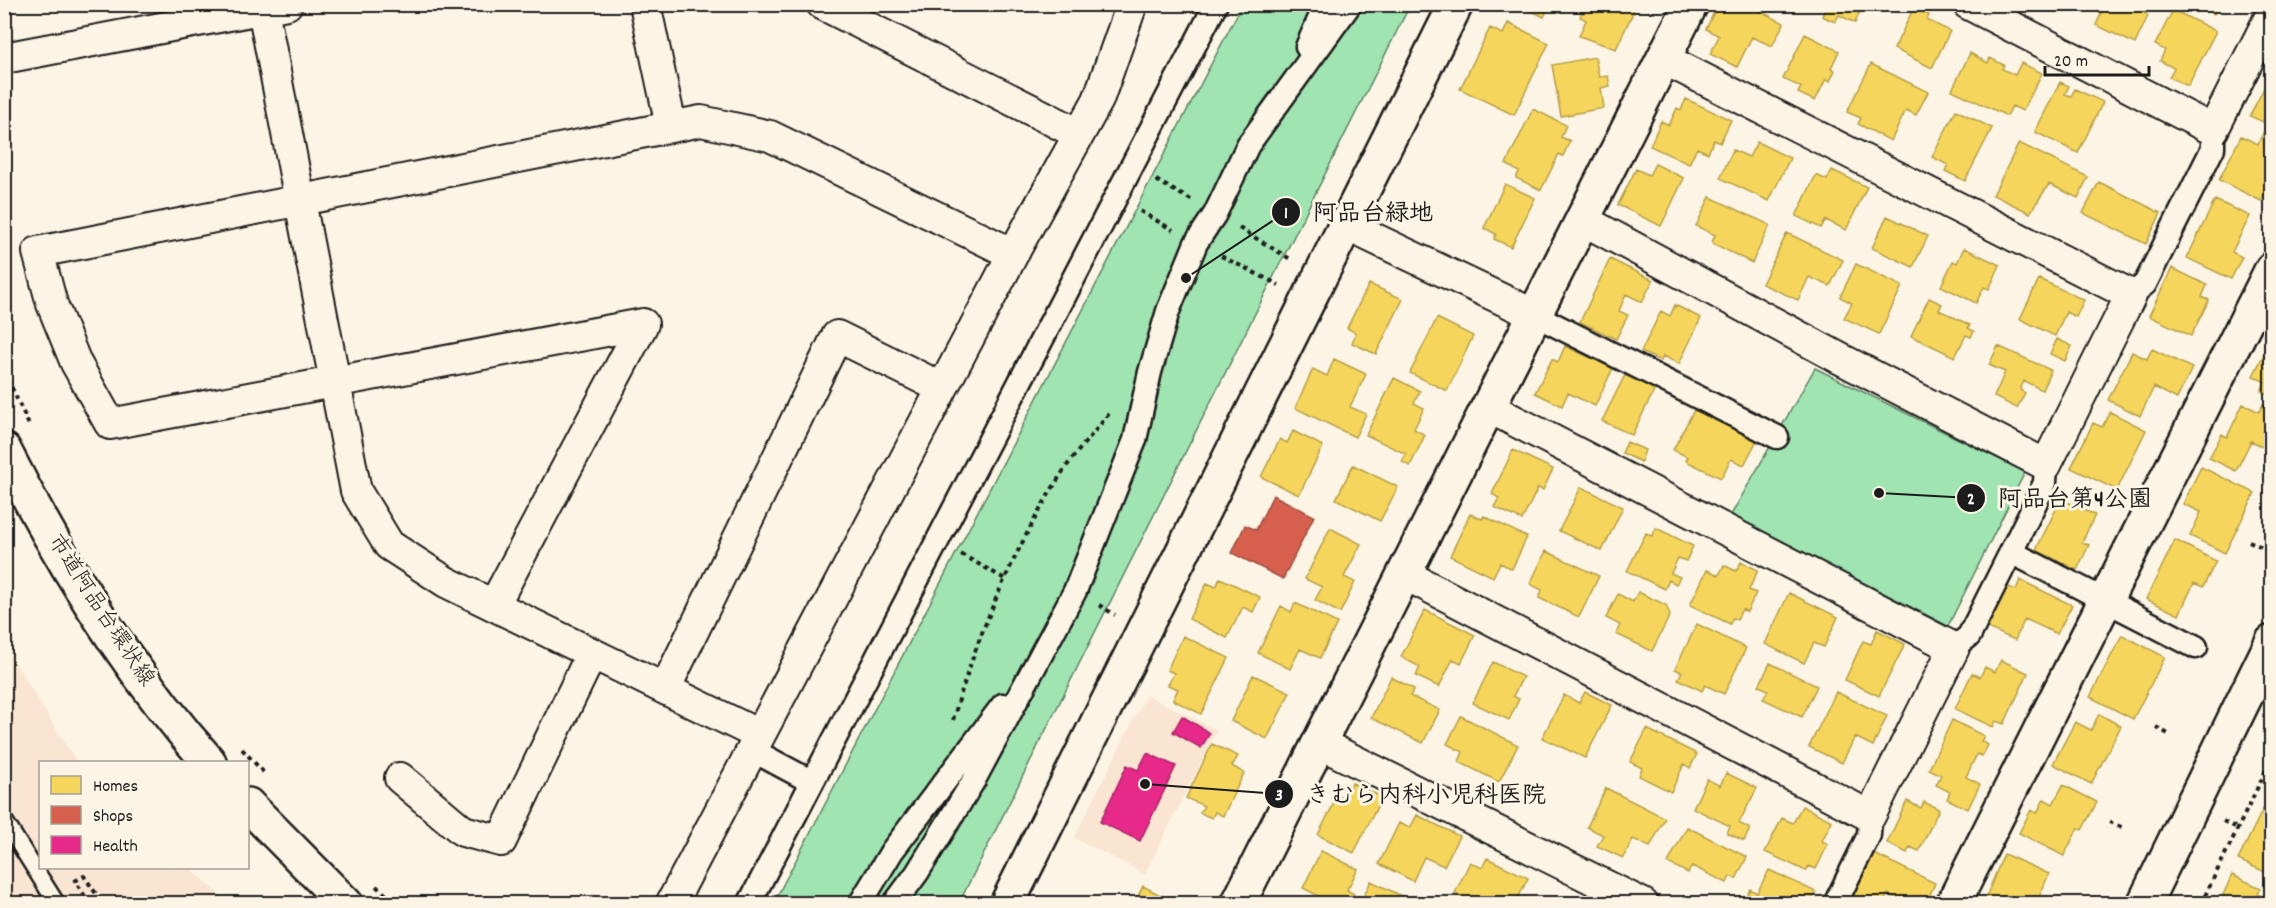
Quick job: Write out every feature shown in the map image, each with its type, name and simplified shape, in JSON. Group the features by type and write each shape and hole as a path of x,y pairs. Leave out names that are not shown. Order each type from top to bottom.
{"street":[{"path":"645,4 671,126"},
{"path":"822,4 1079,134"},
{"path":"671,903 1012,254 1098,100 1132,4"},
{"path":"749,903 1216,4"},
{"path":"1294,80 1326,4"},
{"path":"894,903 917,873 975,780 1075,591 1135,440 1150,372 1165,322 1196,243 1215,214 1248,145 1350,4"},
{"path":"1006,903 1456,4"},
{"path":"1238,903 1691,4"},
{"path":"1968,4 2213,130"},
{"path":"4,58 270,6 300,200 356,491 389,545 446,582 665,689 756,742 812,782"},
{"path":"1835,903 1869,835 1870,816 1954,648 1969,636 2045,483 2046,465 2131,295 2145,284 2213,148 2213,130 2271,13"},
{"path":"1664,59 2131,295"},
{"path":"494,605 643,324 110,424 76,363 52,304 38,252 701,120 770,136 1012,254"},
{"path":"1583,220 1839,358 2046,465"},
{"path":"1346,225 1535,315 1777,437"},
{"path":"1953,903 2271,269"},
{"path":"665,689 837,336 942,388"},
{"path":"1488,407 1954,648"},
{"name":"市道阿品台環状線","path":"4,450 32,504 83,591 140,675 208,761"},
{"path":"2011,552 2196,647"},
{"path":"1404,574 1870,816"},
{"path":"2144,903 2271,642"},
{"path":"860,903 892,851 1047,647"},
{"path":"400,778 463,831 501,841 592,653"},
{"path":"1319,743 1643,903"},
{"path":"249,806 346,903"}],"lane":[{"path":"4,820 57,903"}],"path":[{"path":"4,371 32,430"},
{"path":"952,724 967,670 1005,579 1060,476 1112,410"},
{"path":"2249,541 2264,548"},
{"path":"957,551 1005,579"},
{"path":"2156,727 2170,735"},
{"path":"236,741 272,782"},
{"path":"2201,903 2271,758"},
{"path":"2222,820 2236,828"},
{"path":"2109,822 2124,828"},
{"path":"90,903 75,881 84,876 103,903"},
{"path":"373,883 397,903"}],"shaded area":[{"path":"4,645 76,761 39,761 39,869 191,869 229,903 5,903"},
{"path":"1146,695 1217,730 1145,874 1074,838"}],"green space":[{"path":"1242,5 1410,5 959,903 773,904"},
{"path":"1815,368 2025,472 1948,626 1731,515"}],"building: Homes":[{"path":"1517,4 1550,4 1544,17"},
{"path":"1586,4 1637,4 1616,49 1579,36 1586,20 1580,17"},
{"path":"1718,4 1728,8 1730,4 1746,4 1784,23 1772,46 1752,37 1737,67 1710,54 1719,36 1706,29"},
{"path":"1815,4 1863,4 1855,23 1839,15 1835,22 1822,16 1825,9"},
{"path":"2086,4 2149,4 2145,13 2148,16 2135,44 2096,25 2101,14"},
{"path":"2195,4 2219,4 2214,14"},
{"path":"1914,7 1929,15 1927,20 1950,31 1932,68 1894,49"},
{"path":"2173,10 2216,31 2188,86 2169,77 2174,68 2160,61 2165,50 2155,45"},
{"path":"1508,23 1549,43 1514,115 1460,89 1490,28 1503,34"},
{"path":"1805,34 1839,51 1831,68 1835,70 1830,81 1826,79 1815,101 1798,93 1801,87 1783,79"},
{"path":"1970,53 1988,63 1990,58 2004,65 2002,69 2015,75 2021,63 2042,73 2023,111 2012,106 2007,116 1952,90"},
{"path":"1595,57 1599,77 1608,76 1610,86 1601,88 1604,108 1561,116 1552,65"},
{"path":"1871,64 1928,92 1916,115 1906,110 1891,141 1858,124 1861,118 1847,112"},
{"path":"2272,72 2272,126 2250,116"},
{"path":"2060,82 2069,86 2065,94 2071,96 2075,89 2103,102 2078,153 2035,132"},
{"path":"1686,99 1731,120 1720,143 1714,140 1708,153 1697,148 1689,164 1650,146 1661,121 1669,125 1677,108 1681,110"},
{"path":"1533,109 1566,125 1561,137 1570,141 1563,156 1559,154 1541,190 1516,178 1519,172 1506,164"},
{"path":"1956,110 1992,128 1965,181 1945,171 1948,165 1932,157"},
{"path":"2264,131 2272,135 2272,180 2261,201 2219,180 2241,136 2258,144"},
{"path":"1757,142 1790,158 1769,201 1720,178 1733,150 1749,157"},
{"path":"2019,143 2088,177 2078,198 2049,184 2030,213 1993,195"},
{"path":"1655,164 1684,178 1661,226 1618,205 1636,169 1649,175"},
{"path":"1832,170 1867,187 1846,230 1826,220 1821,228 1796,216 1816,175 1827,180"},
{"path":"2099,182 2161,213 2146,244 2083,213"},
{"path":"1505,184 1535,198 1511,247 1494,239 1496,234 1484,228"},
{"path":"1710,197 1770,225 1752,263 1712,243 1715,235 1696,226"},
{"path":"2215,200 2250,216 2232,252 2242,257 2231,279 2187,258"},
{"path":"1887,216 1928,236 1913,267 1872,248"},
{"path":"1787,233 1843,260 1830,286 1809,277 1798,300 1762,284"},
{"path":"1964,248 2000,265 1989,289 1984,287 1976,303 1941,286 1953,261 1957,263"},
{"path":"1610,259 1653,280 1642,302 1626,294 1619,311 1628,315 1616,339 1580,322"},
{"path":"1856,264 1902,286 1879,334 1844,318 1852,303 1840,297"},
{"path":"2172,268 2207,285 2202,297 2209,300 2191,336 2149,316"},
{"path":"2039,279 2084,300 2076,317 2066,312 2055,336 2020,319"},
{"path":"1369,284 1403,299 1376,354 1352,343 1356,333 1347,328"},
{"path":"1929,298 1942,304 1939,310 1970,325 1968,328 1974,331 1971,337 1966,335 1955,357 1911,336"},
{"path":"1675,305 1701,318 1679,364 1663,356 1661,361 1641,352 1661,311 1670,316"},
{"path":"1437,318 1473,336 1447,391 1410,373"},
{"path":"2272,338 2272,395 2261,391 2265,382 2253,376"},
{"path":"2057,339 2072,346 2065,361 2050,354"},
{"path":"1565,346 1613,368 1595,406 1568,393 1562,406 1535,393 1552,359 1558,362"},
{"path":"1998,346 2051,370 2042,390 2024,381 2020,390 2025,393 2017,408 1994,397 2005,372 1989,365"},
{"path":"2152,349 2192,368 2177,399 2154,387 2140,416 2108,400 2132,352 2147,359"},
{"path":"1334,359 1366,374 1350,407 1366,414 1355,437 1295,408 1313,369 1327,376"},
{"path":"1625,375 1655,389 1632,435 1602,421"},
{"path":"1394,378 1420,391 1414,403 1424,408 1414,429 1425,435 1410,466 1402,462 1406,454 1366,435"},
{"path":"2243,404 2259,412 2263,404 2272,408 2272,451 2251,441 2236,471 2209,458 2222,434 2227,437"},
{"path":"1694,410 1757,440 1744,465 1731,459 1721,478 1686,461 1688,457 1673,450"},
{"path":"2110,412 2146,430 2117,490 2071,468 2093,423 2102,427"},
{"path":"1293,431 1323,446 1299,495 1261,477 1280,439 1287,443"},
{"path":"1627,442 1645,450 1641,462 1622,453"},
{"path":"1513,450 1553,469 1543,490 1538,488 1522,520 1494,507 1499,498 1492,494"},
{"path":"1353,465 1398,487 1380,521 1336,499"},
{"path":"2201,467 2255,493 2225,553 2190,536 2201,512 2183,504"},
{"path":"1581,487 1623,507 1602,551 1559,531"},
{"path":"2061,499 2095,515 2082,542 2089,545 2077,570 2036,550"},
{"path":"1470,514 1482,519 1484,516 1527,537 1512,569 1500,563 1493,577 1450,556"},
{"path":"1330,528 1361,544 1344,577 1355,582 1340,613 1315,600 1322,587 1305,579"},
{"path":"1656,528 1693,546 1686,561 1678,558 1671,573 1680,577 1676,584 1669,580 1665,589 1627,571 1646,533 1652,536"},
{"path":"2175,540 2216,561 2203,587 2194,583 2179,615 2146,599"},
{"path":"1546,551 1599,576 1579,617 1539,598 1542,590 1530,584"},
{"path":"1741,562 1758,570 1749,590 1756,593 1747,612 1742,609 1737,620 1733,618 1730,624 1690,605 1707,570 1719,575 1724,565 1736,571"},
{"path":"1220,578 1260,597 1253,612 1243,607 1227,638 1189,619 1207,583 1216,587"},
{"path":"2020,580 2072,605 2057,634 2025,619 2015,640 1985,627 2006,586 2016,590"},
{"path":"1638,592 1666,605 1670,615 1652,651 1616,634 1620,625 1606,618 1618,594 1633,602"},
{"path":"1789,593 1838,617 1824,647 1814,643 1804,663 1765,644"},
{"path":"1295,603 1337,623 1320,658 1300,649 1290,669 1258,653 1281,606 1291,612"},
{"path":"1425,610 1475,635 1461,663 1453,659 1439,687 1416,676 1420,667 1401,657"},
{"path":"1697,624 1746,648 1724,694 1705,685 1702,691 1678,679 1682,672 1675,669"},
{"path":"1877,630 1905,644 1879,696 1845,680 1863,641 1871,644"},
{"path":"2122,635 2165,657 2133,719 2090,697"},
{"path":"1183,636 1229,658 1201,714 1173,700 1178,689 1168,685 1174,673 1167,670"},
{"path":"2001,660 2028,673 2004,724 1996,721 1993,727 1955,709 1972,673 1980,677 1985,667 1995,672"},
{"path":"1493,662 1523,677 1513,696 1519,699 1509,720 1473,703"},
{"path":"1770,663 1817,686 1802,717 1763,699 1768,690 1759,686"},
{"path":"1253,675 1290,692 1267,739 1231,721"},
{"path":"1391,677 1414,689 1410,696 1440,710 1423,743 1371,718"},
{"path":"1585,692 1612,705 1585,758 1542,738 1564,695 1579,703"},
{"path":"1836,692 1887,716 1873,746 1855,737 1842,763 1809,747"},
{"path":"2099,714 2121,726 2091,784 2053,764 2075,722 2091,730"},
{"path":"1461,716 1518,745 1499,782 1459,762 1463,752 1447,744"},
{"path":"1952,720 1984,736 1981,741 1988,745 1982,756 1977,754 1966,777 1980,784 1968,809 1947,799 1950,792 1936,785 1941,775 1929,769"},
{"path":"1647,729 1697,754 1690,768 1684,764 1671,792 1639,776 1642,768 1630,762"},
{"path":"1212,744 1238,756 1232,766 1244,773 1223,816 1215,812 1212,818 1200,813 1204,806 1186,798"},
{"path":"1726,773 1757,788 1739,823 1750,829 1744,841 1727,833 1730,826 1693,808 1707,779 1720,786"},
{"path":"1352,783 1382,797 1354,853 1318,835 1338,795 1344,798"},
{"path":"2063,785 2097,802 2082,830 2078,828 2064,856 2019,833 2031,810 2037,813 2044,799 2053,804"},
{"path":"1606,788 1665,818 1650,847 1633,839 1623,858 1597,846 1603,835 1587,827"},
{"path":"1907,801 1921,808 1924,802 1939,809 1919,851 1910,847 1907,853 1887,843"},
{"path":"1802,806 1832,821 1822,841 1828,844 1816,869 1809,866 1806,871 1765,852 1782,818 1793,823"},
{"path":"2263,809 2272,814 2272,875 2238,860"},
{"path":"1417,815 1459,836 1444,866 1424,857 1413,881 1379,864 1399,823 1410,828"},
{"path":"1687,827 1747,857 1736,879 1730,876 1727,883 1692,866 1688,873 1668,863"},
{"path":"1321,851 1358,869 1347,890 1354,894 1349,904 1334,904 1303,888"},
{"path":"1872,853 1935,883 1926,904 1908,904 1888,894 1883,904 1848,904"},
{"path":"2004,854 2049,874 2036,904 1983,904"},
{"path":"1487,858 1528,878 1515,904 1502,899 1499,904 1473,904 1455,893 1470,862 1482,868"},
{"path":"1769,870 1816,892 1810,904 1742,904 1750,889 1757,893"},
{"path":"2232,875 2261,888 2258,894 2265,898 2262,904 2219,904"},
{"path":"1371,881 1412,901 1411,904 1360,904"},
{"path":"1143,886 1166,898 1163,904 1134,904"}],"building: Shops":[{"path":"1273,495 1314,516 1283,579 1232,553 1245,525 1256,530"}],"building: Health":[{"path":"1182,716 1210,733 1201,748 1173,732"},
{"path":"1147,753 1176,766 1140,841 1100,822 1127,765 1138,770"}],"place":[{"name":"阿品台緑地","path":"1186,278"},
{"name":"阿品台第4公園","path":"1879,493"},
{"name":"きむら内科小児科医院","path":"1145,784"}]}
